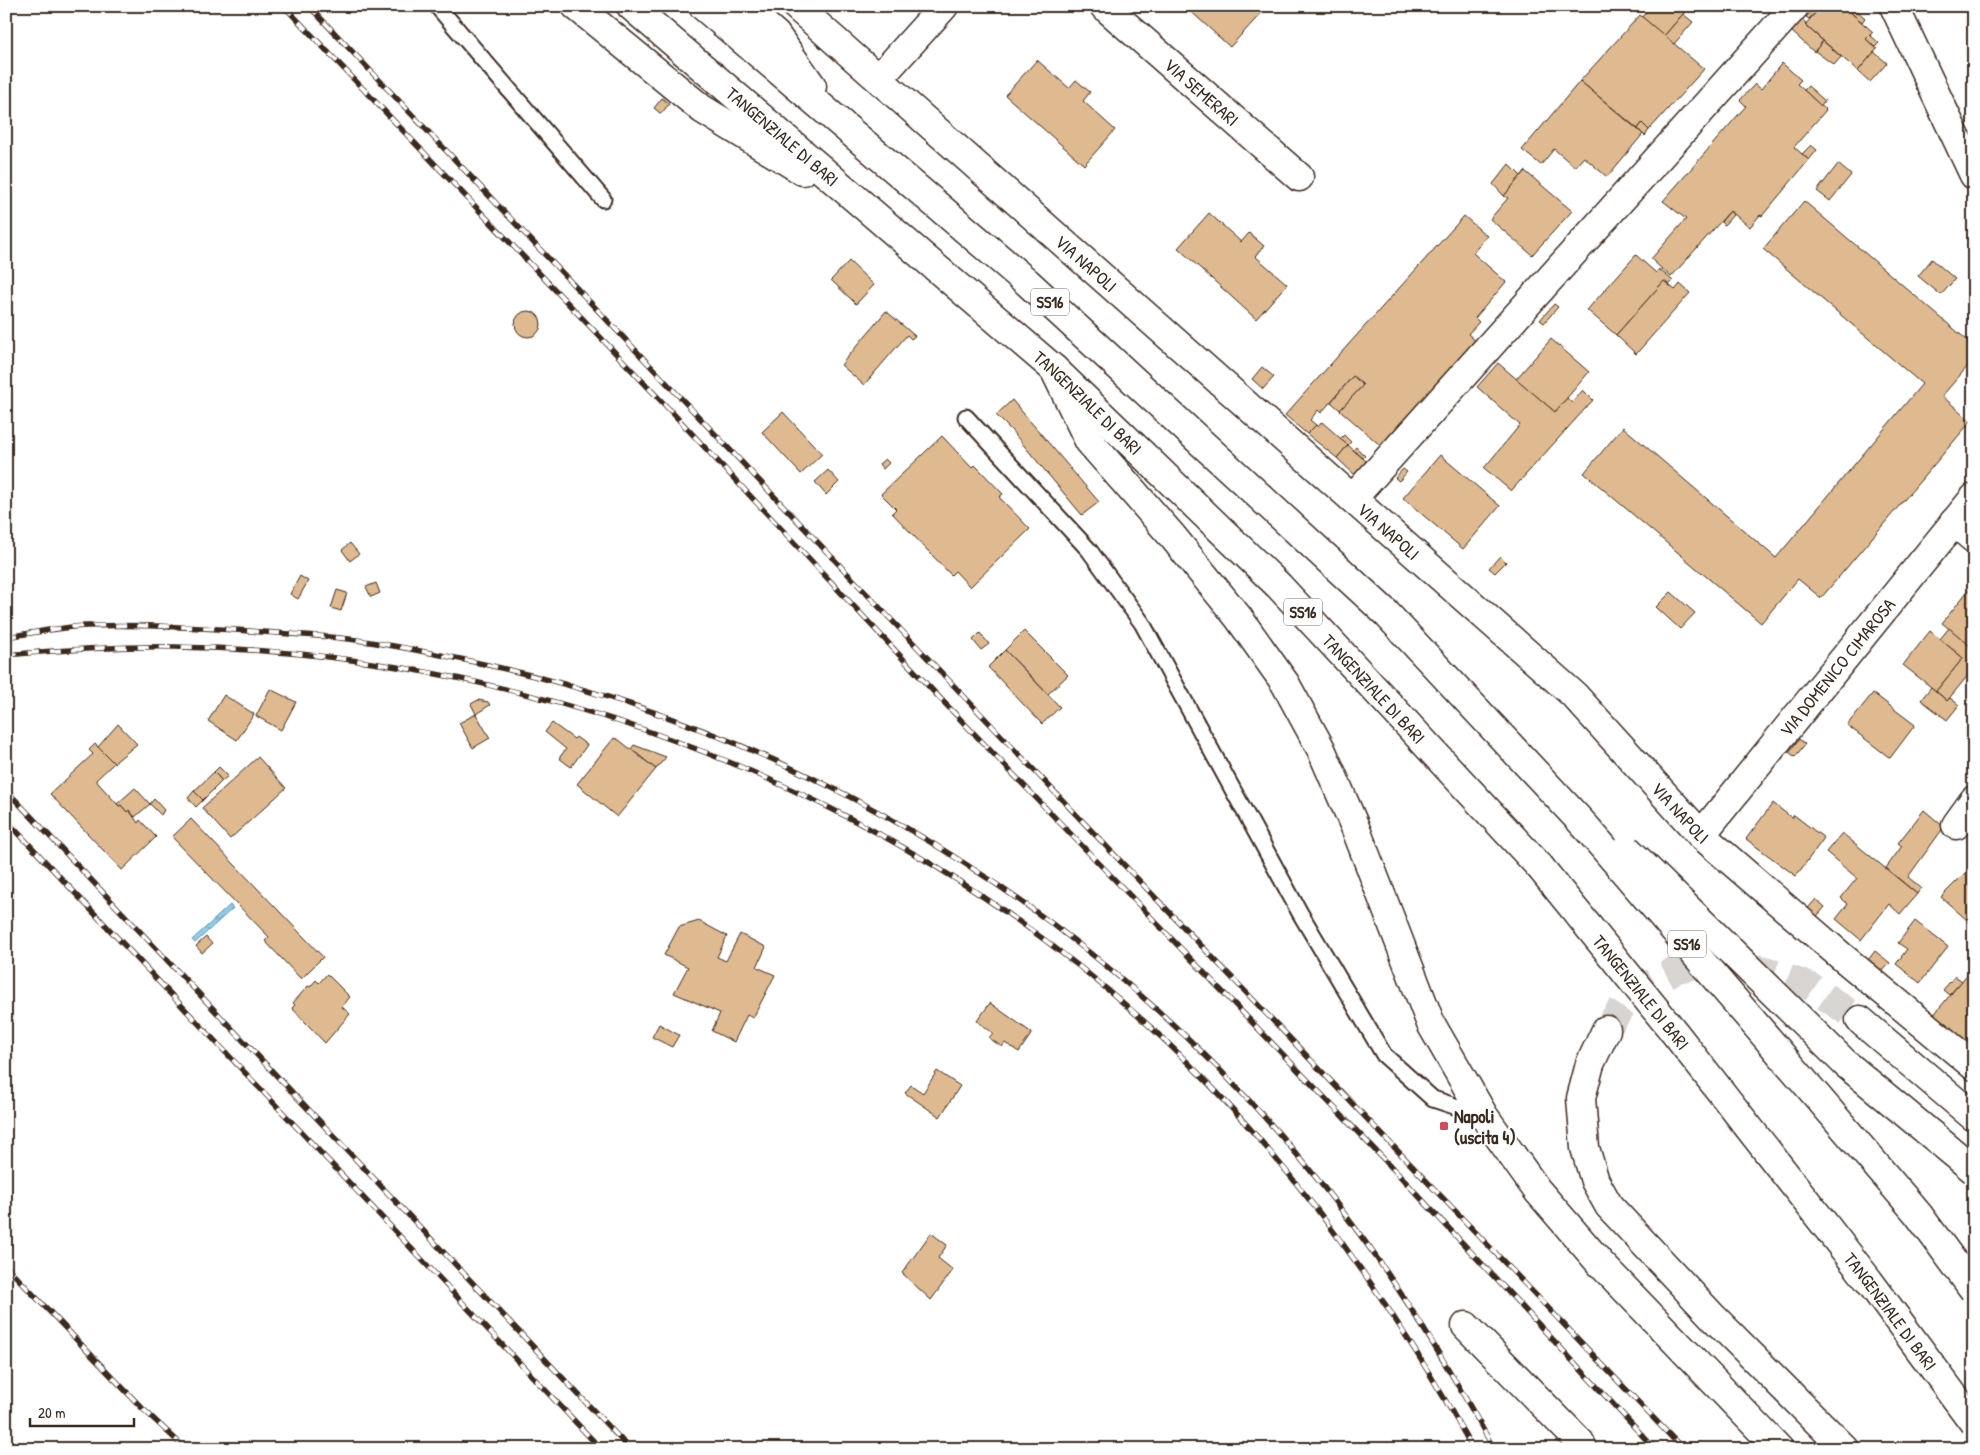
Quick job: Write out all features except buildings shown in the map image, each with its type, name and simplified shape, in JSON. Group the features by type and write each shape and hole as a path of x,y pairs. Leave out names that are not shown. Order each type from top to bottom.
{"main road":[{"path":"576,6 702,109 875,214"},
{"name":"TANGENZIALE DI BARI","path":"631,6 1054,369 1279,586 1540,867 1674,1032 1869,1281 1974,1423"},
{"name":"SS16","path":"703,6 1027,282 1384,612 1586,827 1918,1214 1974,1290"},
{"path":"743,6 776,35 831,114"},
{"name":"VIA NAPOLI","path":"796,6 1574,695 1701,835 1841,956 1974,1066"},
{"path":"879,78 944,6"},
{"name":"VIA SEMERARI","path":"1104,6 1299,177"},
{"path":"1353,498 1795,6"},
{"path":"1894,6 1974,175"},
{"path":"1054,369 1089,441 1173,537 1226,603 1285,682 1321,749 1356,827 1431,1024 1484,1116 1536,1190 1600,1262 1779,1449"},
{"name":"VIA DOMENICO CIMAROSA","path":"1701,835 1964,531 1974,498"},
{"path":"1384,612 1846,1064 1974,1170"},
{"path":"1956,825 1974,800"},
{"path":"1860,1020 1974,1117"},
{"path":"1606,1030 1590,1064 1581,1098 1585,1148 1595,1181 1609,1206 1706,1310 1846,1449"},
{"path":"1466,1326 1580,1442 1583,1449"}],"lane":[{"path":"436,6 603,198"},
{"path":"966,417 1089,550 1142,623 1300,913 1384,1055 1433,1099 1484,1116"}],"water":[{"path":"230,905 233,908 195,943 192,940"}],"tunnel":[{"path":"1606,1030 1631,994 1677,969 1721,961 1765,970 1811,987 1860,1020"}],"railway":[{"path":"284,6 667,407 935,693 1399,1175 1655,1449"},
{"path":"309,6 1105,845 1683,1449"},
{"path":"6,637 77,627 107,625 148,626 324,636 407,648 465,660 594,693 719,737 839,792 954,856 1062,931 1163,1016 1257,1109 1364,1240 1404,1298 1441,1357 1494,1449"},
{"path":"6,655 90,649 175,647 317,656 458,678 598,715 734,764 864,826 988,900 1103,985 1207,1082 1283,1167 1352,1256 1415,1351 1473,1449"},
{"path":"6,790 630,1449"},
{"path":"6,820 601,1449"},
{"path":"6,1266 142,1408 186,1449"}],"place":[{"name":"Napoli (uscita 4)","path":"1444,1126"}]}
